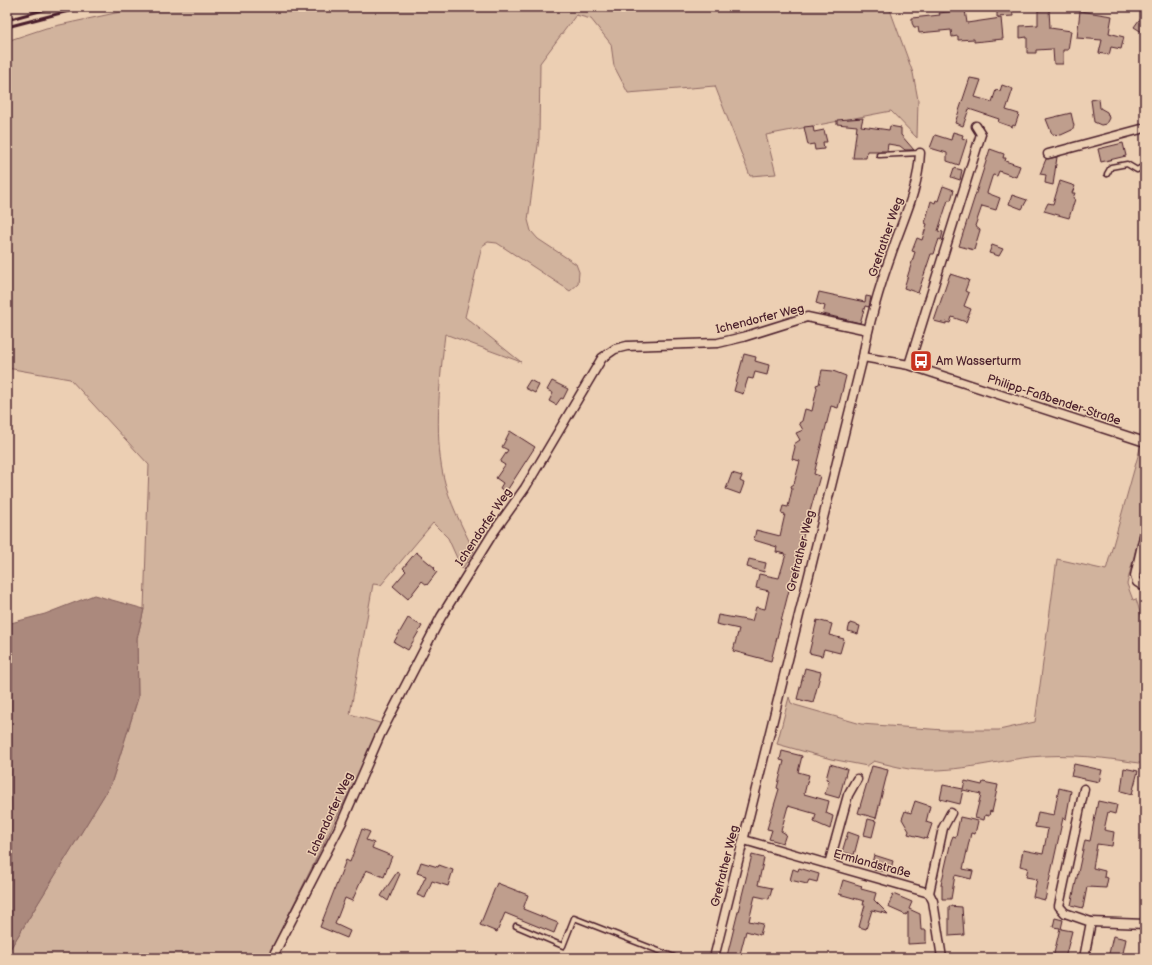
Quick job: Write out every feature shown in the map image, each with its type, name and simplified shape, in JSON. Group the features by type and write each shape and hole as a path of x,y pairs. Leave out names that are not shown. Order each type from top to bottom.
{"street":[{"path":"909,365 981,134 976,126"},
{"path":"1048,154 1145,128"},
{"name":"Grefrather Weg","path":"714,958 863,357 868,330 894,246 916,188 920,153"},
{"name":"Ichendorfer Weg","path":"272,958 342,822 380,735 441,617 493,533 525,488 602,358 615,349 627,346 718,342 743,337 807,317 868,330"},
{"name":"Philipp-Faßbender-Straße","path":"863,357 909,365 1145,442"},
{"path":"1145,532 1135,576 1137,582 1145,587"},
{"path":"829,864 848,795 857,779"},
{"path":"1084,789 1058,906 1065,913 1092,922 1145,924"},
{"path":"942,958 933,901 929,893 943,828 951,813"},
{"name":"Ermlandstraße","path":"744,840 929,893"},
{"path":"1084,958 1092,922"}],"lane":[{"path":"879,155 920,153"},
{"path":"1107,174 1111,167 1127,164 1137,170 1145,165"},
{"path":"516,926 563,946 574,918 677,958"}],"shaded area":[{"path":"143,7 889,7 913,73 918,100 917,138 891,111 766,135 776,174 750,176 715,86 628,93 614,66 611,44 591,19 576,15 540,63 539,138 528,220 531,231 538,239 576,264 579,272 578,284 570,291 497,243 488,242 482,246 465,317 521,362 445,334 441,368 438,423 440,459 443,475 456,514 474,551 462,569 448,538 433,523 381,585 373,584 350,714 383,724 268,956 266,958 7,958 7,954 111,784 138,698 137,639 144,609 149,465 70,379 7,368 7,41 46,28"},
{"path":"1143,438 1145,439 1145,512 1127,584 1133,600 1136,599 1145,628 1145,764 1088,757 1045,756 955,769 924,770 909,769 874,761 867,766 831,759 777,744 789,697 791,703 795,705 861,724 944,730 999,730 1035,722 1057,559 1106,570"},
{"path":"94,595 144,609 137,639 138,698 111,784 7,954 7,624 45,614"}],"building":[{"path":"997,7 1012,7 1013,16 997,17"},
{"path":"1049,9 1050,28 1071,31 1068,50 1063,50 1063,64 1054,64 1053,49 1036,50 1036,53 1027,53 1027,37 1020,38 1020,26 1038,25 1038,10"},
{"path":"965,10 967,23 1001,18 1003,39 974,42 974,39 958,40 958,36 952,37 951,30 919,33 918,27 914,27 912,23 912,18 940,15 939,13"},
{"path":"1080,11 1112,16 1109,33 1124,37 1121,49 1111,47 1109,55 1099,53 1102,40 1077,38"},
{"path":"1139,20 1145,20 1145,34 1134,27"},
{"path":"970,78 981,80 975,97 992,102 996,90 1000,91 1002,85 1013,89 1006,110 1019,114 1015,126 1013,125 1012,127 998,122 999,119 969,109 963,126 955,123"},
{"path":"1099,98 1100,108 1107,112 1109,118 1106,124 1101,125 1094,122 1091,100"},
{"path":"1071,113 1074,126 1072,130 1061,135 1052,134 1046,119"},
{"path":"863,118 861,126 889,130 890,126 901,128 901,135 914,150 905,150 900,146 888,144 887,151 867,151 866,158 853,158 857,126 837,124 837,120"},
{"path":"813,126 814,132 824,130 827,142 823,142 824,149 815,150 814,144 808,145 804,127"},
{"path":"953,132 963,135 962,138 967,140 959,165 947,161 947,153 930,148 935,135 951,140"},
{"path":"1123,143 1126,156 1101,162 1098,149"},
{"path":"990,149 1004,154 1003,158 1006,158 1005,161 1020,166 1016,177 999,171 997,176 993,175 987,193 1000,198 996,210 982,206 975,226 980,230 974,250 959,246"},
{"path":"1057,157 1053,185 1045,183 1046,175 1040,174 1046,159"},
{"path":"954,168 962,170 960,180 951,177"},
{"path":"1060,181 1075,186 1072,193 1075,193 1073,198 1075,199 1069,218 1044,211 1048,203 1053,204"},
{"path":"943,186 954,190 951,200 948,200 938,231 943,232 941,240 939,239 934,254 931,254 918,293 904,288 915,252 912,251 917,238 922,240 927,224 925,223 931,201 935,203 936,200 938,201"},
{"path":"1012,195 1027,200 1022,209 1009,204"},
{"path":"992,245 1003,249 999,256 989,253"},
{"path":"950,274 969,280 965,291 969,293 964,306 971,309 966,322 952,317 950,323 946,322 946,324 934,321"},
{"path":"819,292 865,302 866,296 871,297 869,307 865,306 860,323 823,314 825,306 816,303"},
{"path":"744,354 756,357 755,361 769,365 767,375 755,372 753,379 748,378 743,394 734,391"},
{"path":"822,370 833,371 846,376 838,408 831,406 814,474 820,476 771,661 733,651 739,629 716,624 718,615 752,621 756,607 765,609 769,591 756,588 759,574 779,578 786,554 776,552 777,547 754,540 756,530 780,536 785,514 781,513 783,506 788,507 792,489 791,486 794,484 800,461 792,459 795,447 794,444 800,440 796,433 803,430 799,423 802,421 805,409 812,411 817,388 816,385 819,384"},
{"path":"530,380 539,385 535,393 525,388"},
{"path":"552,381 568,389 563,399 561,398 556,405 549,401 553,393 547,390"},
{"path":"510,431 535,447 506,492 500,488 503,483 496,478 505,465 500,462 508,450 502,447"},
{"path":"732,473 742,476 740,481 744,483 740,494 726,489"},
{"path":"416,552 435,568 434,569 437,572 427,585 422,581 408,599 393,586 406,571 403,568"},
{"path":"749,559 766,563 764,572 747,567"},
{"path":"408,618 422,626 408,650 394,642"},
{"path":"817,620 832,624 829,635 844,639 840,653 824,649 822,656 809,653"},
{"path":"850,623 860,626 858,634 848,631"},
{"path":"805,668 821,672 813,703 797,699"},
{"path":"782,751 802,756 798,772 809,775 804,794 829,801 826,813 833,816 830,829 814,822 816,814 788,806 781,831 786,834 783,843 769,839 772,830 767,829 779,789 777,788 784,761 780,760"},
{"path":"830,764 847,769 839,798 825,794 829,780 826,779"},
{"path":"1074,764 1102,770 1099,782 1071,776"},
{"path":"872,766 888,770 876,818 858,813"},
{"path":"1124,768 1138,771 1132,794 1121,791"},
{"path":"965,781 982,785 983,782 998,785 992,812 990,811 989,816 985,815 984,820 975,818 981,794 963,790 960,804 940,799 943,785 963,789"},
{"path":"1059,788 1071,791 1066,819 1063,818 1045,900 1033,897 1037,879 1026,877 1028,868 1020,866 1023,850 1043,854 1048,829 1035,827 1038,812 1054,815"},
{"path":"915,801 930,806 926,822 932,824 927,839 908,834 909,831 902,819 905,811 911,813"},
{"path":"1098,801 1117,805 1115,814 1108,812 1104,830 1114,832 1112,846 1097,844 1093,868 1105,871 1104,877 1108,878 1106,888 1087,887 1083,908 1071,905 1085,840 1090,841"},
{"path":"960,817 978,821 975,834 971,833 963,869 973,871 971,879 955,875 951,899 942,899 941,885 951,841 953,836 956,837"},
{"path":"868,819 876,821 872,837 864,835"},
{"path":"362,829 370,832 366,840 374,843 372,848 392,856 384,877 366,870 352,901 345,898 335,924 350,931 347,938 320,927 346,860 350,862"},
{"path":"848,832 859,836 854,855 842,852"},
{"path":"752,855 764,858 758,885 772,888 769,899 755,896 749,921 763,924 760,935 746,931 739,958 734,958 727,956"},
{"path":"874,855 893,861 890,872 874,870 876,864 872,863"},
{"path":"421,862 438,867 439,865 453,870 448,886 432,881 425,898 417,895 426,876 417,873"},
{"path":"799,868 819,874 817,882 809,880 807,884 790,880 793,869 798,871"},
{"path":"397,872 400,874 388,901 381,896"},
{"path":"843,880 862,886 861,889 876,893 874,900 888,914 872,910 866,929 859,927 865,905 863,905 864,901 839,894"},
{"path":"497,883 528,895 523,909 558,923 554,933 505,913 497,932 480,925"},
{"path":"893,894 912,902 909,909 920,914 921,930 926,930 926,943 908,944 908,912 906,915 888,907"},
{"path":"949,906 962,907 964,935 949,936"},
{"path":"1055,918 1063,920 1061,929 1072,931 1065,958 1053,958 1060,928 1053,927"},
{"path":"1113,936 1126,939 1122,958 1108,958"}],"railway":[{"path":"7,20 54,7"},
{"path":"7,27 84,7"}],"place":[{"name":"Am Wasserturm","path":"921,361"}]}
